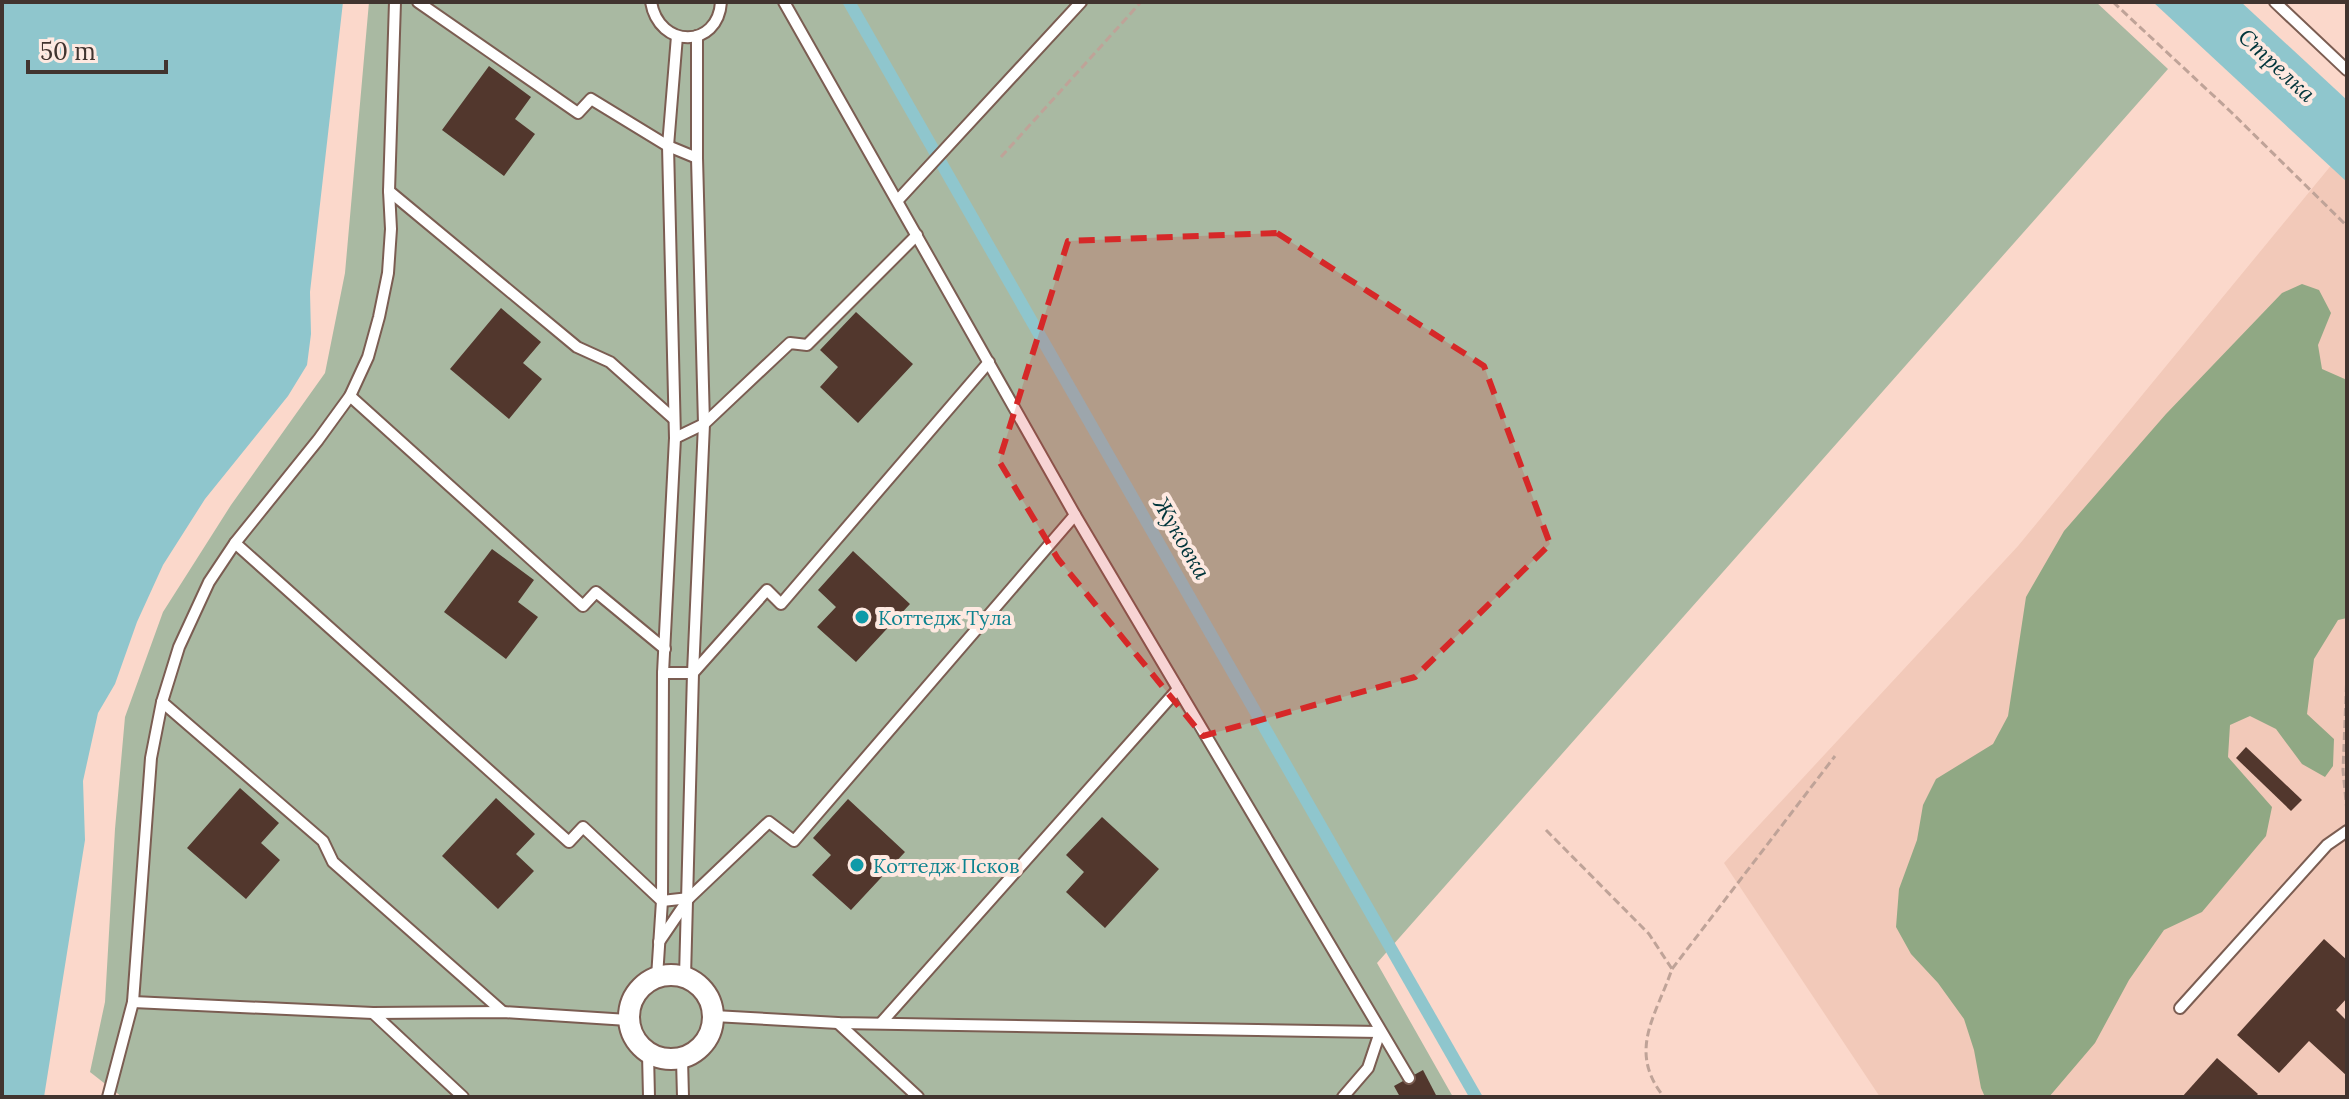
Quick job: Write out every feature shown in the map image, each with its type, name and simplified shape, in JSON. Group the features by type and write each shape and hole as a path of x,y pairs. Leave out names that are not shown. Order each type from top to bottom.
{"street":[{"path":"657,977 685,977 705,992 714,1016 712,1030 695,1053 682,1059 670,1060 648,1054 638,1045 628,1020 635,993 657,977"}],"lane":[{"path":"108,1097 133,1002 149,773 162,702 193,614 209,582 235,543 350,396 368,357 385,288 391,229 389,191 395,2"},
{"path":"418,2 578,113 591,99 668,146 697,158"},
{"path":"651,2 658,24 677,36 697,36 716,21 721,2"},
{"path":"784,2 1075,515 1409,1078"},
{"path":"898,200 1081,2"},
{"path":"2275,2 2347,70"},
{"path":"657,977 662,901 663,673 675,438 668,146 677,36"},
{"path":"685,977 693,673 704,424 697,36"},
{"path":"389,191 577,347 610,362 674,419"},
{"path":"675,438 704,424 790,343 807,345 917,235"},
{"path":"663,673 693,673 767,590 781,604 989,362"},
{"path":"350,396 583,606 596,592 665,649"},
{"path":"659,942 689,898 769,822 794,841 1075,515"},
{"path":"235,543 569,842 583,827 662,901 689,898"},
{"path":"881,1023 1178,689"},
{"path":"162,702 323,841 333,862 503,1012"},
{"path":"2180,1008 2327,845 2347,831"},
{"path":"133,1002 373,1013 503,1012 628,1020"},
{"path":"373,1013 463,1097"},
{"path":"714,1016 838,1023 1380,1032"},
{"path":"838,1023 918,1097"},
{"path":"1343,1097 1368,1068 1380,1032"},
{"path":"648,1054 649,1097"},
{"path":"682,1059 683,1097"}],"path":[{"path":"1001,157 1141,2"},
{"path":"2113,2 2347,226"},
{"path":"2347,672 2343,770 2347,812"},
{"path":"1664,1097 1645,1061 1649,1024 1672,969 1835,756"},
{"path":"1546,830 1649,934 1672,969"}],"highlighted area":[{"path":"1277,233 1484,366 1550,544 1415,677 1203,736 1058,559 999,461 1068,241"}],"shaded area":[{"path":"2347,146 2347,1097 1880,1097 1724,863 2018,546"}],"green space":[{"path":"369,2 2096,2 2168,69 1377,963 1453,1097 122,1097 90,1072 105,1002 125,717 163,612 231,505 325,373 345,273"},
{"path":"2302,284 2319,290 2331,313 2318,345 2322,369 2347,380 2347,618 2338,620 2314,659 2307,714 2334,739 2333,766 2325,777 2302,764 2276,729 2250,716 2230,725 2228,757 2272,807 2266,836 2202,912 2164,930 2129,980 2095,1043 2049,1097 1985,1097 1964,1019 1938,983 1911,954 1896,927 1899,889 1917,840 1923,805 1936,779 1993,744 2008,716 2026,597 2064,531 2166,414 2282,293"}],"water":[{"path":"2,2 343,2 310,292 311,334 307,365 288,396 205,499 163,565 137,622 115,684 98,713 83,781 85,840 44,1097 2,1097"},
{"path":"842,2 856,2 1483,1097 1469,1097"},
{"name":"Стрелка","path":"2153,2 2241,2 2347,100 2347,182"}],"building":[{"path":"489,66 531,97 515,119 535,134 504,176 442,130"},
{"path":"501,308 541,342 523,363 542,379 509,419 450,369"},
{"path":"856,312 913,364 858,423 820,387 838,367 820,350"},
{"path":"492,549 534,580 518,602 538,617 506,659 444,612"},
{"name":"Коттедж Тула","path":"853,551 910,604 856,662 817,627 836,607 818,590"},
{"path":"2246,747 2302,800 2291,811 2236,758"},
{"path":"240,788 279,823 261,843 280,860 246,899 187,848"},
{"path":"496,798 535,834 516,854 534,871 498,909 442,856"},
{"name":"Коттедж Псков","path":"848,799 905,852 851,910 812,875 831,855 813,838"},
{"path":"1102,817 1159,869 1105,928 1066,892 1084,872 1066,855"},
{"path":"2324,939 2347,960 2347,998 2336,1010 2347,1021 2347,1076 2309,1041 2279,1073 2237,1035"},
{"path":"2217,1058 2258,1094 2255,1097 2182,1097"},
{"path":"1423,1070 1437,1097 1400,1097 1394,1086"}],"place":[{"name":"Коттедж Тула","path":"862,617"},
{"name":"Коттедж Псков","path":"857,865"}],"water label":[{"name":"Жуковка","path":"1182,538"}]}
